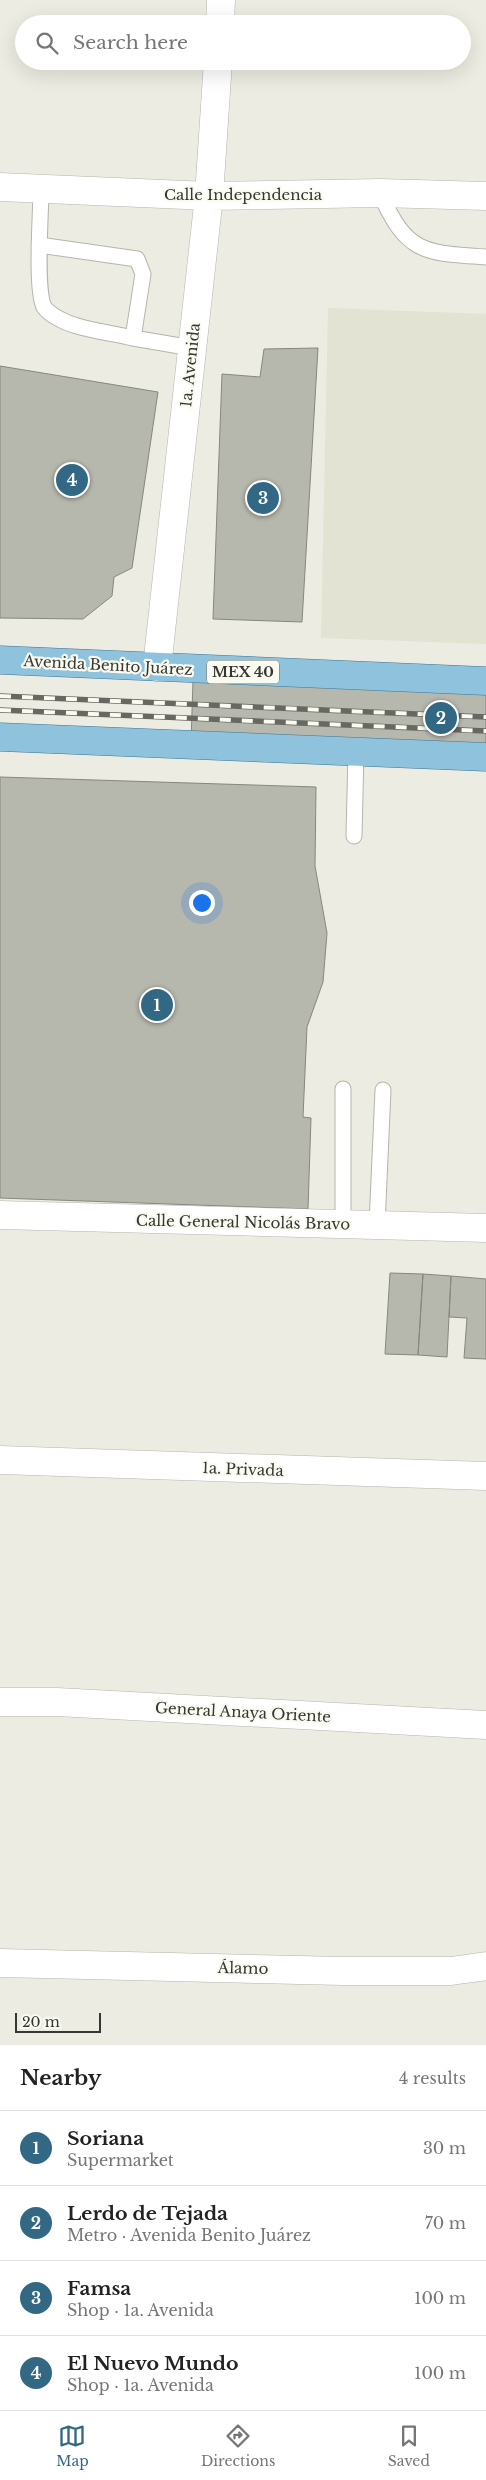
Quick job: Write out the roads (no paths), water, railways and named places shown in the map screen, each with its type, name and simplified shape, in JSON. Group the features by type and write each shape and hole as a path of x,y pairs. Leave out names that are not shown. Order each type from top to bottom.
{"main road":[{"name":"Avenida Benito Juárez","path":"0,660 486,682"},
{"path":"0,737 486,757"}],"street":[{"path":"221,15 222,0"},
{"name":"1a. Avenida","path":"158,667 209,196 217,70"},
{"name":"Calle Independencia","path":"0,187 209,196 380,193 486,196"},
{"name":"Calle General Nicolás Bravo","path":"0,1216 486,1228"},
{"name":"1a. Privada","path":"0,1460 486,1476"},
{"name":"General Anaya Oriente","path":"0,1702 58,1702 486,1725"},
{"name":"Álamo","path":"0,1963 343,1971 451,1971 486,1966"}],"lane":[{"path":"41,189 41,287 44,308 56,317 77,325 133,338 192,348"},
{"path":"380,193 393,221 408,239 426,250 486,257"},
{"path":"40,245 137,260 143,274 133,338"},
{"path":"354,836 356,752"},
{"path":"343,1089 343,1224"},
{"path":"377,1225 383,1090"}],"railway":[{"path":"0,696 486,717"},
{"path":"0,710 486,731"}],"place":[{"name":"El Nuevo Mundo","path":"72,480"},
{"name":"Famsa","path":"263,498"},
{"name":"Lerdo de Tejada","path":"441,718"},
{"name":"Soriana","path":"157,1005"}]}
